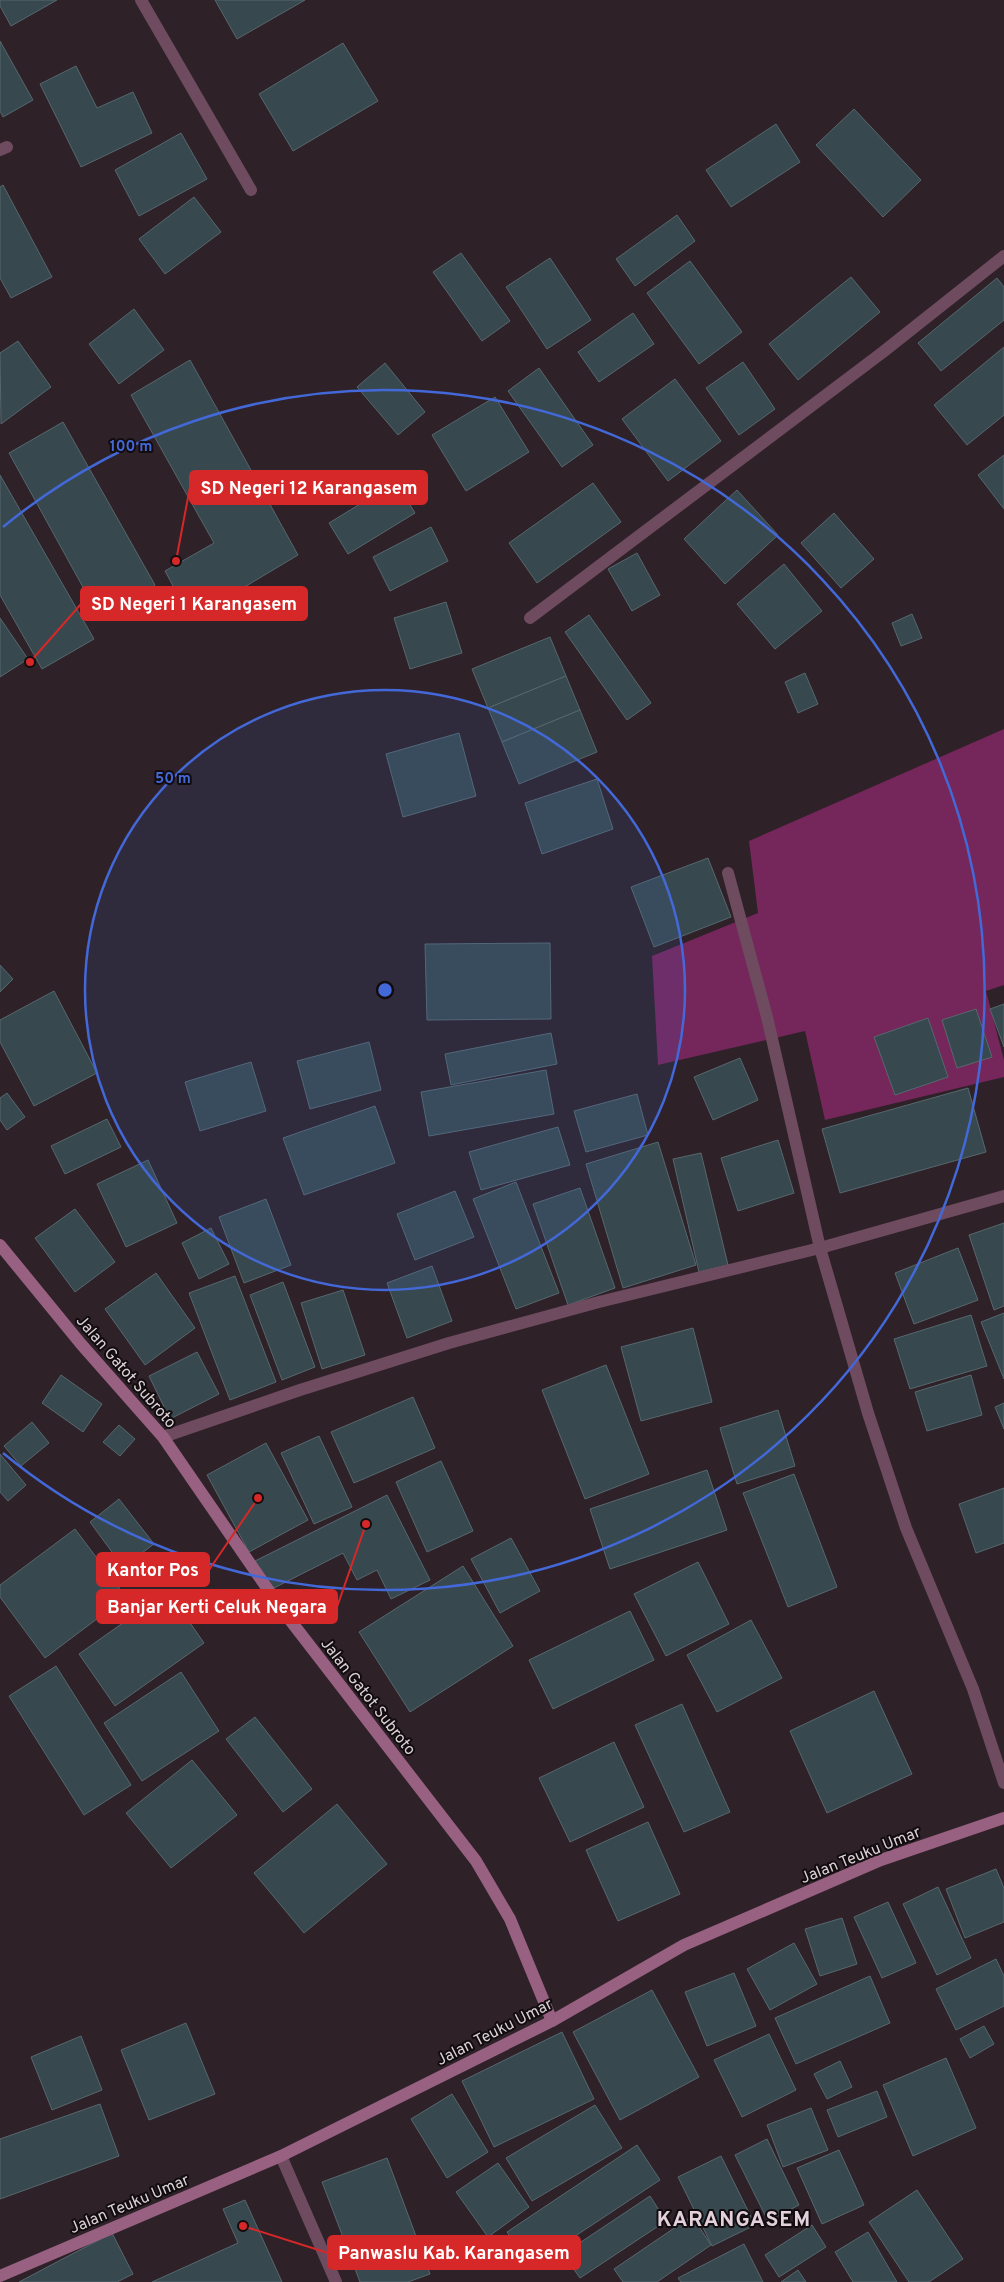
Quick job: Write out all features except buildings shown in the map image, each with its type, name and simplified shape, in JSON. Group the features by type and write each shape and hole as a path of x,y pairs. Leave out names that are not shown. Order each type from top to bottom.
{"street":[{"path":"141,0 251,190"},
{"path":"530,618 883,352 1004,256"},
{"path":"728,872 767,1017 820,1248 868,1413 906,1528 973,1689 1004,1783"},
{"path":"163,1437 300,1390 449,1343 599,1302 820,1248 1004,1196"},
{"name":"Jalan Gatot Subroto","path":"0,1245 81,1344 163,1437 280,1607 476,1861 510,1919 552,2021"},
{"name":"Jalan Teuku Umar","path":"0,2276 281,2156 552,2021 684,1945 881,1860 1004,1818"},
{"path":"281,2156 336,2282"}],"shaded area":[{"path":"1004,729 1004,985 986,991 1004,1060 1004,1077 825,1120 805,1031 658,1065 652,956 758,913 749,841"}],"place":[{"name":"SD Negeri 12 Karangasem","path":"176,561"},
{"name":"SD Negeri 1 Karangasem","path":"30,662"},
{"name":"Kantor Pos","path":"258,1498"},
{"name":"Banjar Kerti Celuk Negara","path":"366,1524"},
{"name":"Panwaslu Kab. Karangasem","path":"243,2226"}],"district":[{"name":"KARANGASEM","path":"734,2219"}]}
